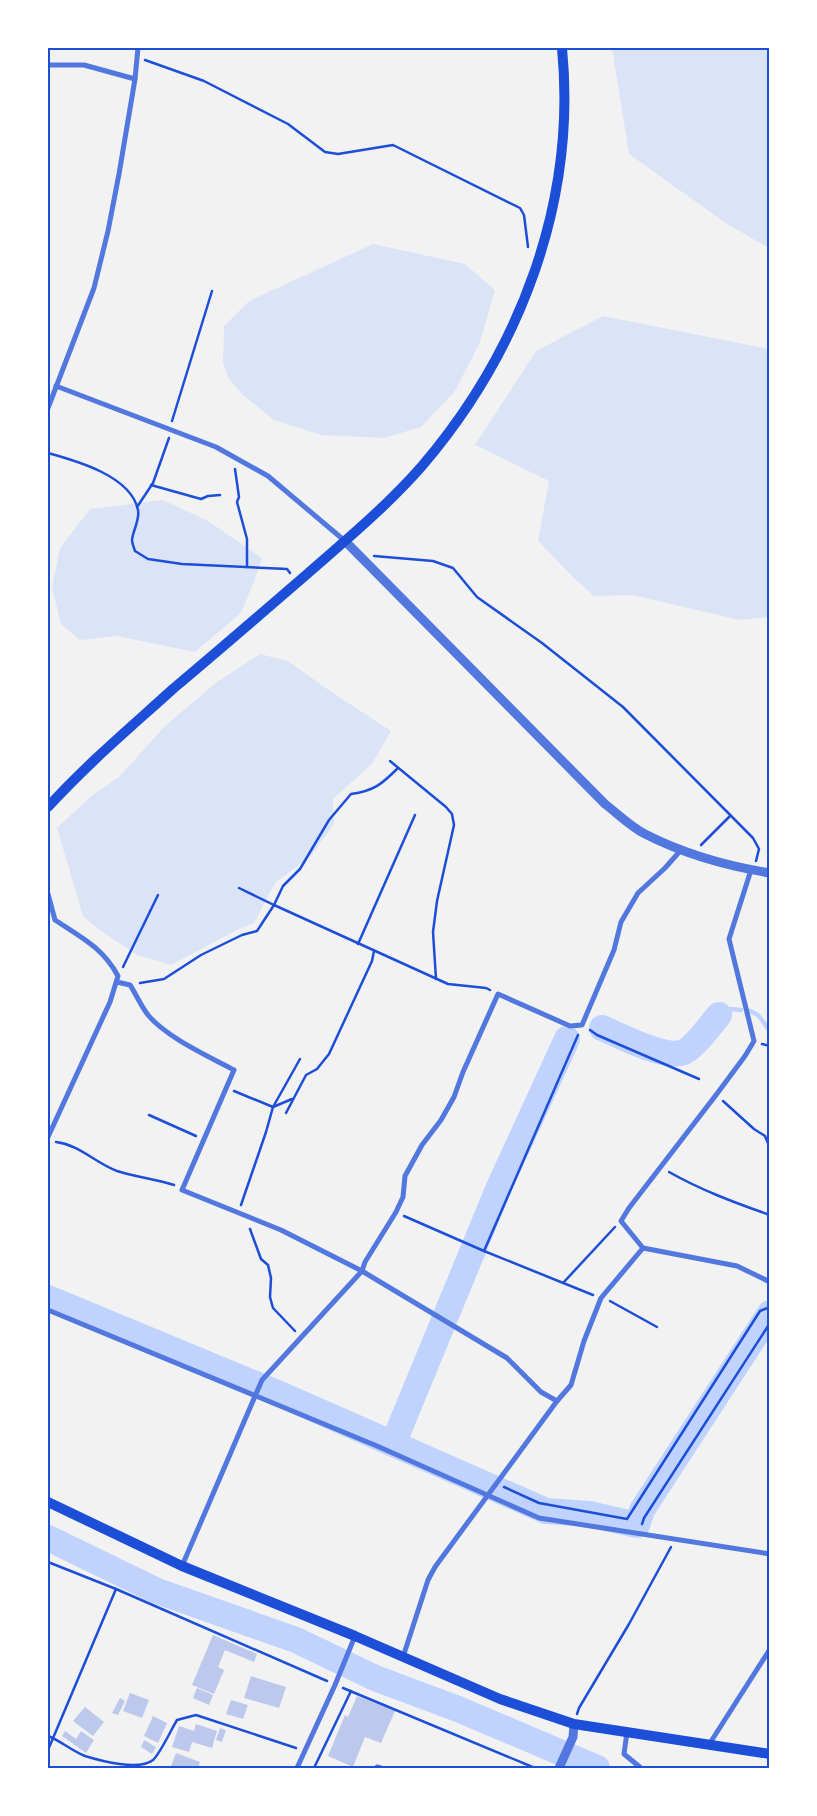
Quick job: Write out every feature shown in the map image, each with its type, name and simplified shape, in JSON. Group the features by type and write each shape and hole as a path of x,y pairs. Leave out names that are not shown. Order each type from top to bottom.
{"main road":[{"path":"48,807 95,758 344,541 409,480 447,435 486,377 518,316 532,283 543,248 559,177 563,140 565,106 562,48"},
{"path":"48,1502 182,1566 353,1640 403,1657 500,1700 574,1724 770,1754"}],"street":[{"path":"48,408 94,288 110,221 135,79 138,48"},
{"path":"48,65 84,65 135,79"},
{"path":"56,386 216,447 268,476 367,563 605,804 644,834 682,850 730,866 770,873"},
{"path":"182,1566 262,1380 362,1271 365,1262 396,1212 403,1197 405,1176 422,1145 441,1120 454,1097 463,1072 498,994 570,1026 582,1025 614,950 621,922 638,893 682,850"},
{"path":"753,870 730,939 754,1041 716,1095 629,1208 622,1221 642,1248 737,1266 770,1282"},
{"path":"48,894 55,920 95,945 112,964 118,979 110,1002 48,1137"},
{"path":"118,979 130,984 147,1014 155,1023 186,1044 234,1070 182,1190 281,1230 362,1271 507,1358 541,1392 557,1400"},
{"path":"403,1657 428,1580 435,1567 557,1400 571,1386 584,1341 601,1298 642,1248"},
{"path":"48,1310 257,1394 539,1518 770,1554"},
{"path":"297,1768 353,1640"},
{"path":"710,1744 770,1649"},
{"path":"559,1768 573,1737 574,1724"},
{"path":"627,1732 624,1754 641,1768"}],"path":[{"path":"137,57 204,80 288,124 324,152 338,154 393,145 520,208 524,215 528,248"},
{"path":"137,507 151,485 170,430 212,291"},
{"path":"48,453 94,468 111,477 135,497 139,512 132,541 135,551 148,559 182,564 287,569 298,582"},
{"path":"230,455 237,476 239,497 237,502 247,539 247,567"},
{"path":"151,485 201,499 220,495"},
{"path":"367,563 373,556 399,557 433,561 453,568 477,597 542,643 623,707 754,838 759,849 753,870"},
{"path":"390,761 452,814 454,825 436,901 433,932 436,979"},
{"path":"130,984 164,979 201,955 242,935 257,932 274,905 283,886 300,869 329,820 350,794 367,792 384,782 398,768"},
{"path":"358,944 415,815"},
{"path":"698,856 701,844 730,816"},
{"path":"239,888 448,984 486,988 498,994"},
{"path":"118,979 158,894"},
{"path":"286,1113 306,1075 317,1069 329,1054 372,961 374,951"},
{"path":"484,1251 582,1025 597,1035 699,1079"},
{"path":"238,1213 266,1132 272,1107 300,1060"},
{"path":"226,1087 272,1107 294,1098"},
{"path":"716,1095 754,1129 765,1136 770,1148"},
{"path":"150,1115 203,1139"},
{"path":"53,1142 75,1147 96,1162 116,1171 182,1188"},
{"path":"662,1167 695,1187 767,1214 770,1213"},
{"path":"396,1212 479,1249 611,1301 656,1327"},
{"path":"246,1217 261,1259 268,1265 272,1278 270,1297 273,1308 301,1337"},
{"path":"563,1283 622,1221"},
{"path":"496,1484 539,1503 627,1519 760,1311 770,1306"},
{"path":"639,1533 644,1518 770,1323"},
{"path":"574,1724 579,1708 629,1624 676,1539"},
{"path":"48,1562 336,1682 351,1692 535,1768"},
{"path":"48,1750 116,1589"},
{"path":"314,1768 351,1692"},
{"path":"48,1736 85,1756 124,1765 135,1765 154,1759 177,1720 196,1715 305,1751"}],"shaded area":[{"path":"612,48 769,48 769,248 727,224 629,154"},
{"path":"373,244 465,264 495,290 480,342 455,391 421,427 384,438 321,435 274,420 243,395 229,379 223,363 224,326 249,301"},
{"path":"603,316 769,349 769,617 739,620 633,595 594,596 538,541 549,481 475,445 536,351"},
{"path":"163,500 208,521 262,558 241,613 195,652 117,636 80,640 61,624 52,587 60,548 90,509"},
{"path":"260,654 288,661 391,731 372,764 333,799 334,824 312,855 275,883 254,923 171,965 137,955 101,931 83,916 57,828 91,796 119,777 165,726 217,682"}],"building":[{"path":"213,1635 257,1654 254,1662 225,1650 218,1667 224,1670 214,1694 192,1685"},
{"path":"251,1676 286,1687 279,1708 244,1698"},
{"path":"197,1688 213,1695 209,1705 193,1698"},
{"path":"130,1693 149,1700 142,1718 123,1711"},
{"path":"357,1696 395,1711 381,1743 365,1737 353,1767 328,1756 345,1715 348,1717"},
{"path":"120,1698 125,1701 118,1715 112,1713"},
{"path":"231,1700 248,1705 243,1719 226,1714"},
{"path":"85,1707 104,1722 93,1736 73,1721"},
{"path":"153,1716 167,1723 158,1743 144,1736"},
{"path":"196,1724 217,1731 212,1748 192,1742 189,1752 172,1747 179,1726 194,1731"},
{"path":"220,1728 226,1730 222,1742 216,1740"},
{"path":"65,1731 76,1739 81,1731 94,1740 86,1753 62,1736"},
{"path":"144,1740 156,1747 152,1754 141,1747"},
{"path":"176,1753 200,1762 198,1768 171,1766"}],"waterway":[{"path":"719,1015 731,1009 741,1010"},
{"path":"750,1011 758,1015 770,1031"},
{"path":"602,1028 643,1046 676,1054 684,1052 693,1045 719,1015"},
{"path":"393,1444 499,1187 567,1039"},
{"path":"48,1298 282,1395 546,1511 589,1514 637,1525 642,1510 770,1313"},
{"path":"48,1538 157,1591 296,1640 375,1678 458,1709 597,1768"}]}
